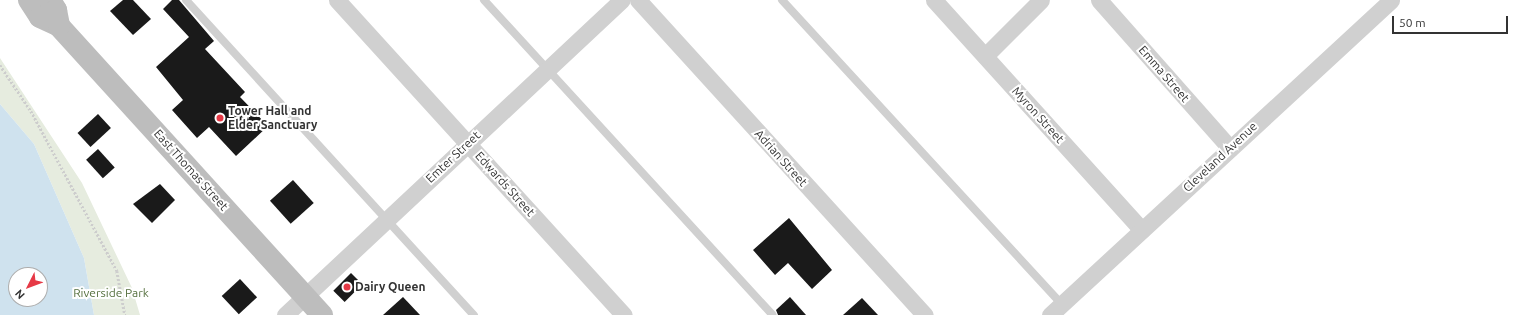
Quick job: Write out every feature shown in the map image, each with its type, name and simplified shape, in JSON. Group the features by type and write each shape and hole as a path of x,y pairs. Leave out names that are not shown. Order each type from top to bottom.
{"main road":[{"name":"East Thomas Street","path":"29,0 40,17 59,26 322,315"},
{"name":"East Thomas Street","path":"50,0 56,10 59,26"}],"street":[{"name":"Edwards Street","path":"337,0 624,315"},
{"name":"Emter Street","path":"285,315 467,143 622,0"},
{"name":"Adrian Street","path":"638,0 925,315"},
{"name":"Myron Street","path":"934,0 1142,230"},
{"path":"985,56 1040,0"},
{"name":"Emma Street","path":"1099,0 1230,148"},
{"name":"Cleveland Avenue","path":"1056,309 1391,0"}],"lane":[{"path":"186,0 474,315"},
{"path":"484,0 773,315"},
{"path":"782,0 1056,309"}],"path":[{"path":"0,65 32,111 117,271 125,315"}],"green space":[{"name":"Riverside Park","path":"0,58 82,183 132,288 140,315 94,315 84,258 34,144 0,104"}],"water":[{"path":"0,104 34,144 84,258 94,315 0,315"}],"building":[{"path":"123,0 133,0 151,19 133,35 110,11"},
{"path":"172,0 179,0 214,41 205,49 245,92 240,97 268,126 236,156 209,127 197,138 172,110 183,100 156,67 189,37 163,9"},
{"path":"98,114 111,128 90,147 78,133"},
{"path":"98,149 115,168 103,178 86,160"},
{"path":"293,180 314,203 291,224 270,201"},
{"path":"160,184 175,200 152,223 133,204"},
{"path":"789,218 832,270 812,289 788,263 775,275 753,250"},
{"name":"Dairy Queen","path":"351,273 362,284 345,302 333,291"},
{"path":"240,279 257,297 239,314 222,296"},
{"path":"403,297 420,315 383,315"},
{"path":"790,297 806,315 778,315 776,310"},
{"path":"862,298 878,315 843,315"}],"place":[{"name":"Tower Hall and Elder Sanctuary","path":"220,118"},
{"name":"Dairy Queen","path":"347,287"}]}
